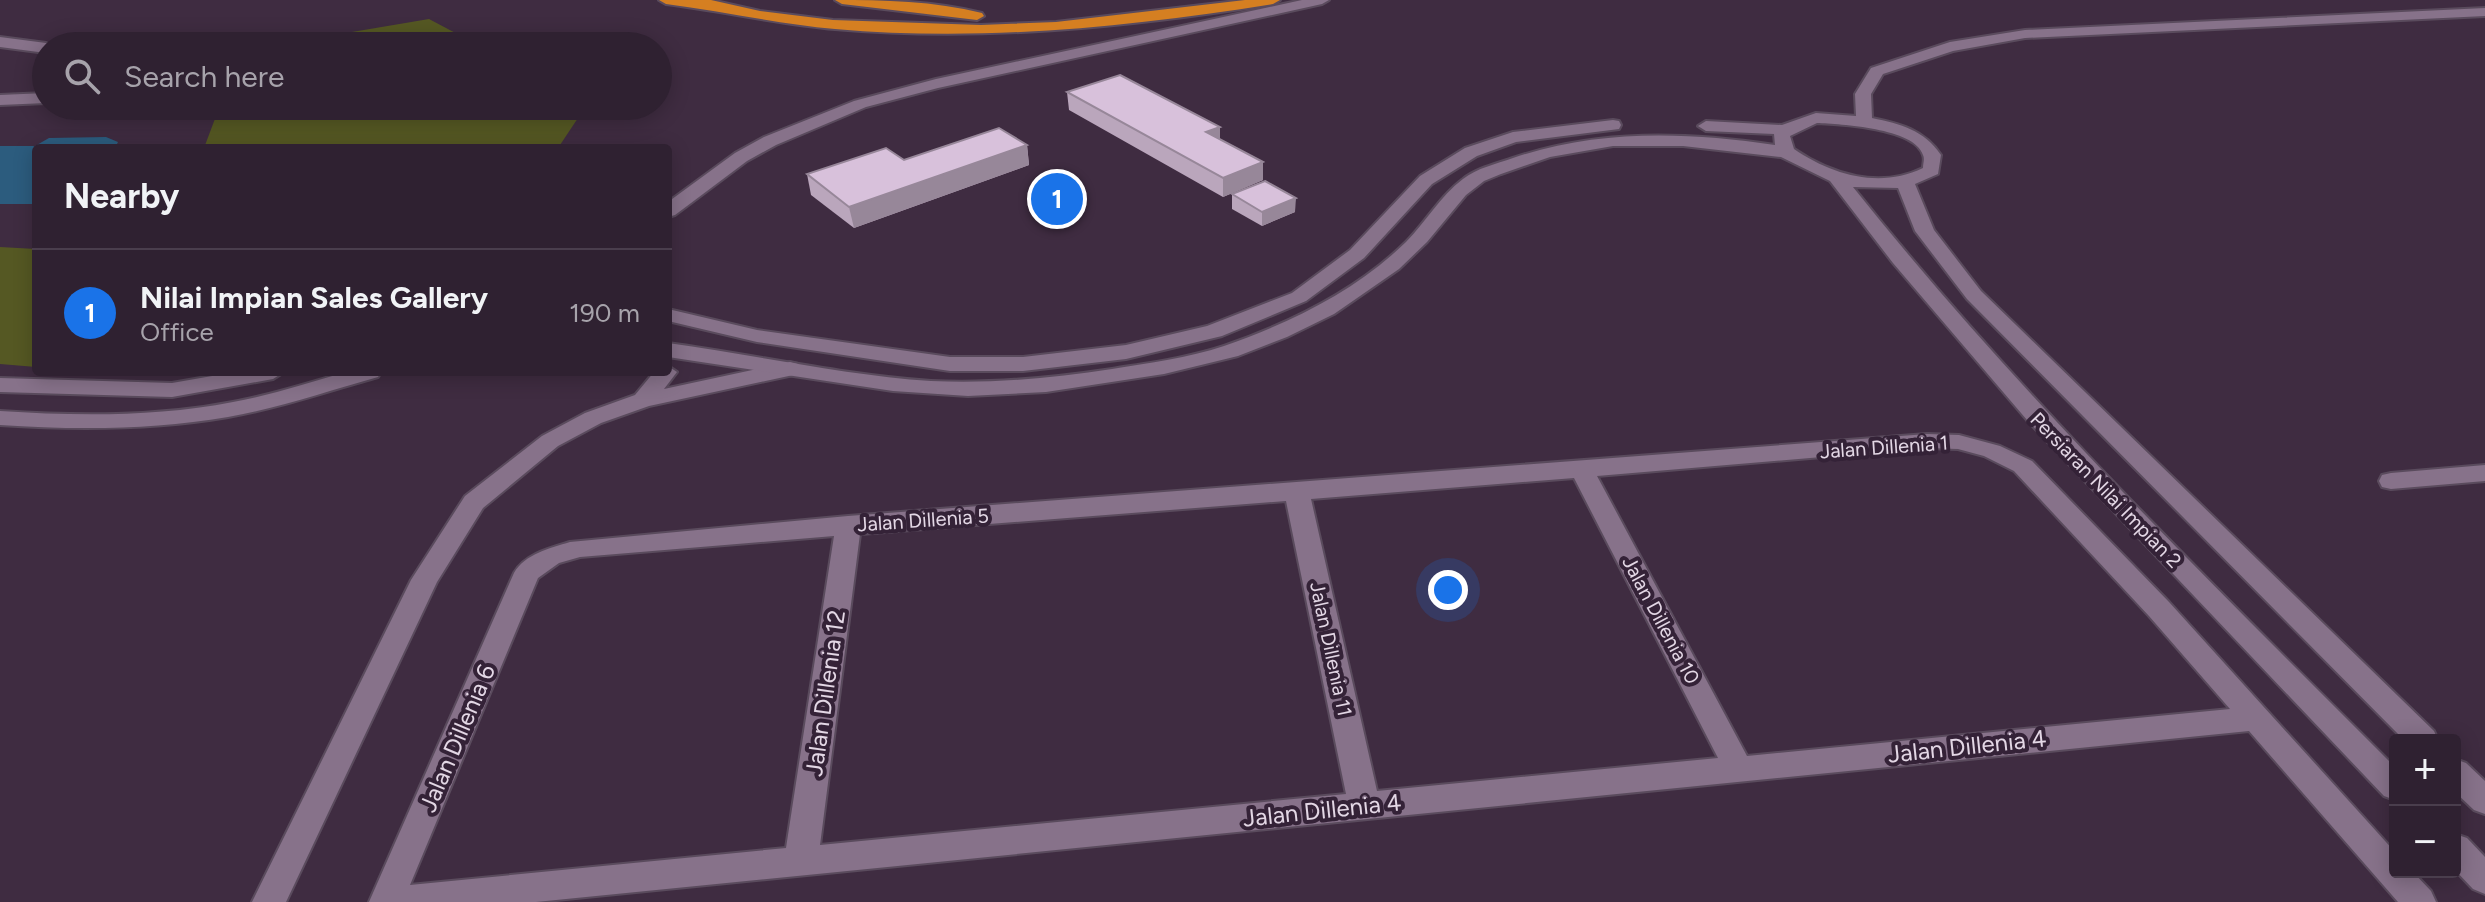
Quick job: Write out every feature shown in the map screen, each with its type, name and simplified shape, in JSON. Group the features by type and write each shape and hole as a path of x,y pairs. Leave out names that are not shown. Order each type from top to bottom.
{"highway":[{"path":"666,0 813,21 926,29 1094,23 1178,15 1273,0"},
{"path":"691,0 714,6"},
{"path":"763,0 861,13 977,16 1092,12 1208,0"},
{"path":"842,0 977,16"}],"street":[{"path":"672,208 741,157 770,141 860,104 936,84 1322,0"},
{"path":"1864,120 1863,94 1877,71 1950,47 2025,34 2485,12"},
{"path":"0,42 32,46"},
{"path":"0,100 32,99"},
{"path":"672,316 757,336 950,364 1023,364 1126,352 1214,331 1299,297 1357,254 1426,180 1471,152 1513,137 1564,128 1621,124 1786,130 1816,118 1864,120 1905,133 1931,151 1934,161 1932,170 1905,182 1884,184 1836,177 1807,166 1786,152 1781,144 1786,130"},
{"path":"672,360 790,369 881,382 967,389 1054,384 1199,359 1228,352 1322,315 1412,246 1477,177 1533,155 1593,141 1653,140 1724,142 1786,152"},
{"name":"Persiaran Nilai Impian 2","path":"1836,177 1930,298 2043,427 2389,781"},
{"path":"1905,182 1925,231 1974,295 2417,734"},
{"path":"269,902 424,580 474,502 550,441 593,418 643,400 790,369"},
{"path":"0,385 172,390 251,376"},
{"path":"0,418 134,421 211,413 279,399 357,376"},
{"path":"643,400 658,376"},
{"name":"Jalan Dillenia 1","path":"1297,493 1927,441 1959,442 1992,451 2023,466 2257,718 2419,902"},
{"name":"Jalan Dillenia 10","path":"1582,471 1739,769"},
{"path":"2391,481 2485,473"},
{"name":"Jalan Dillenia 5","path":"538,565 579,548 1297,493"},
{"name":"Jalan Dillenia 11","path":"1297,493 1364,806"},
{"name":"Jalan Dillenia 12","path":"801,861 848,525"},
{"name":"Jalan Dillenia 6","path":"386,902 538,565"},
{"name":"Jalan Dillenia 4","path":"386,902 2257,718"},
{"path":"2461,778 2485,801"}],"green space":[{"path":"429,19 454,32 352,32"},
{"path":"214,120 577,120 561,144 206,144"},
{"path":"0,247 32,249 32,367 0,364"}],"water":[{"path":"106,137 118,142 38,144 49,138"},
{"path":"0,146 32,146 32,204 0,204"}],"building":[{"path":"1120,75 1220,127 1206,132 1263,162 1223,178 1067,92"},
{"path":"999,128 1027,145 849,207 807,174 886,148 904,160"},
{"path":"1265,181 1296,198 1262,212 1232,194"}],"place":[{"name":"Nilai Impian Sales Gallery","path":"1057,199"}]}
